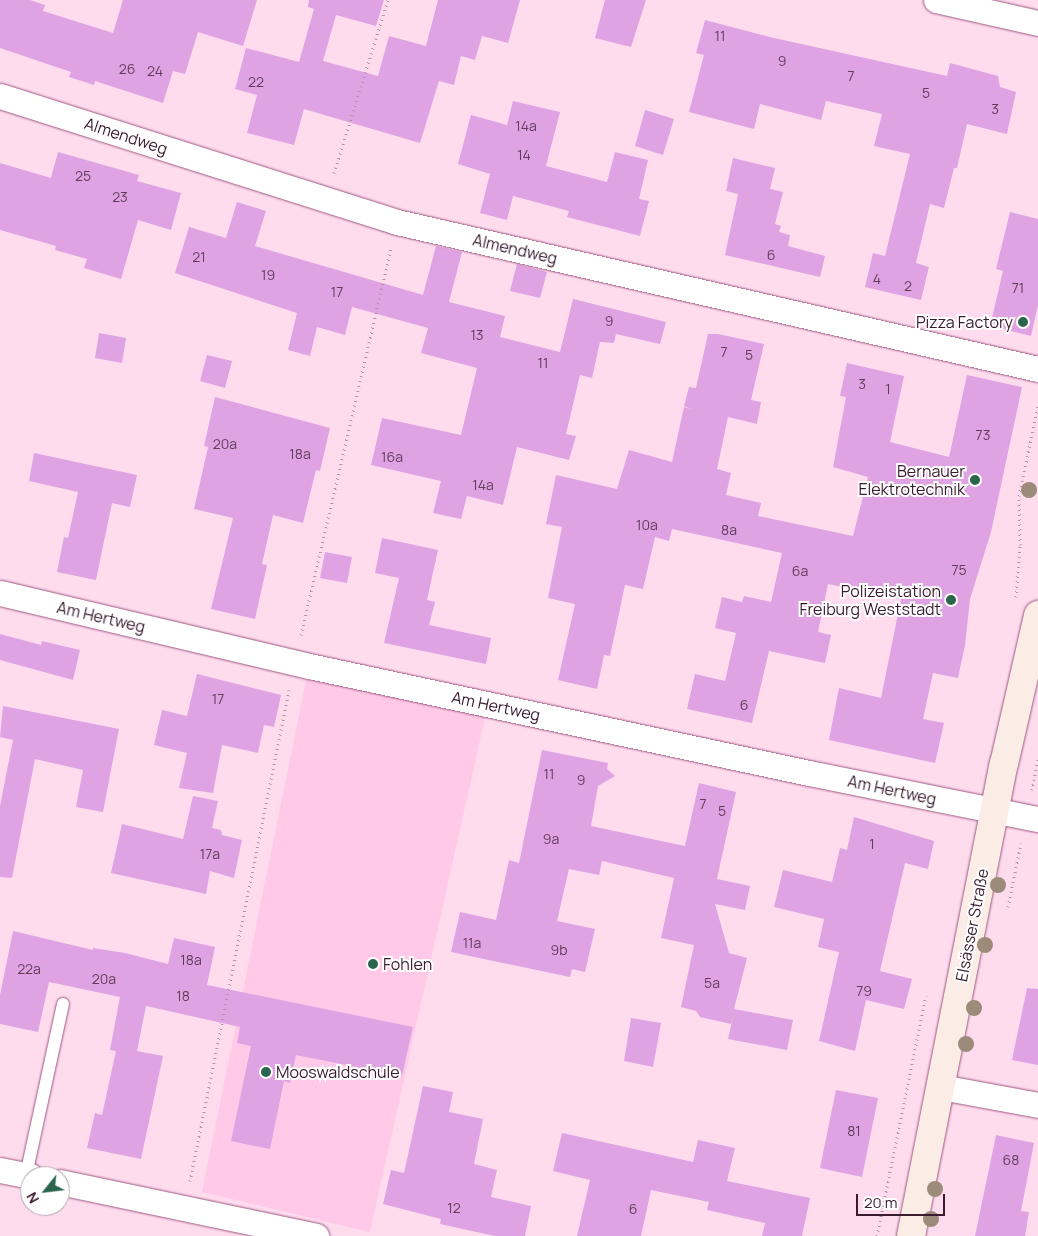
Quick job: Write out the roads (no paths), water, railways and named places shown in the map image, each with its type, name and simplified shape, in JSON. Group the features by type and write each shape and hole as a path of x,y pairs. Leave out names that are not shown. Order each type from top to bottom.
{"main road":[{"name":"Elsässer Straße","path":"911,1236 994,811 1038,615"}],"street":[{"path":"936,0 1038,23"},
{"name":"Almendweg","path":"0,96 397,222 1038,369"},
{"name":"Am Hertweg","path":"0,593 295,663 1038,819"},
{"path":"941,1087 1038,1105"},
{"path":"0,1170 20,1174"},
{"path":"70,1184 316,1236"}],"lane":[{"path":"30,1166 63,1004"}],"place":[{"name":"Pizza Factory","path":"1023,322"},
{"name":"Bernauer Elektrotechnik","path":"975,480"},
{"name":"Polizeistation Freiburg Weststadt","path":"951,600"},
{"name":"Fohlen","path":"373,964"},
{"name":"Mooswaldschule","path":"266,1072"}]}
